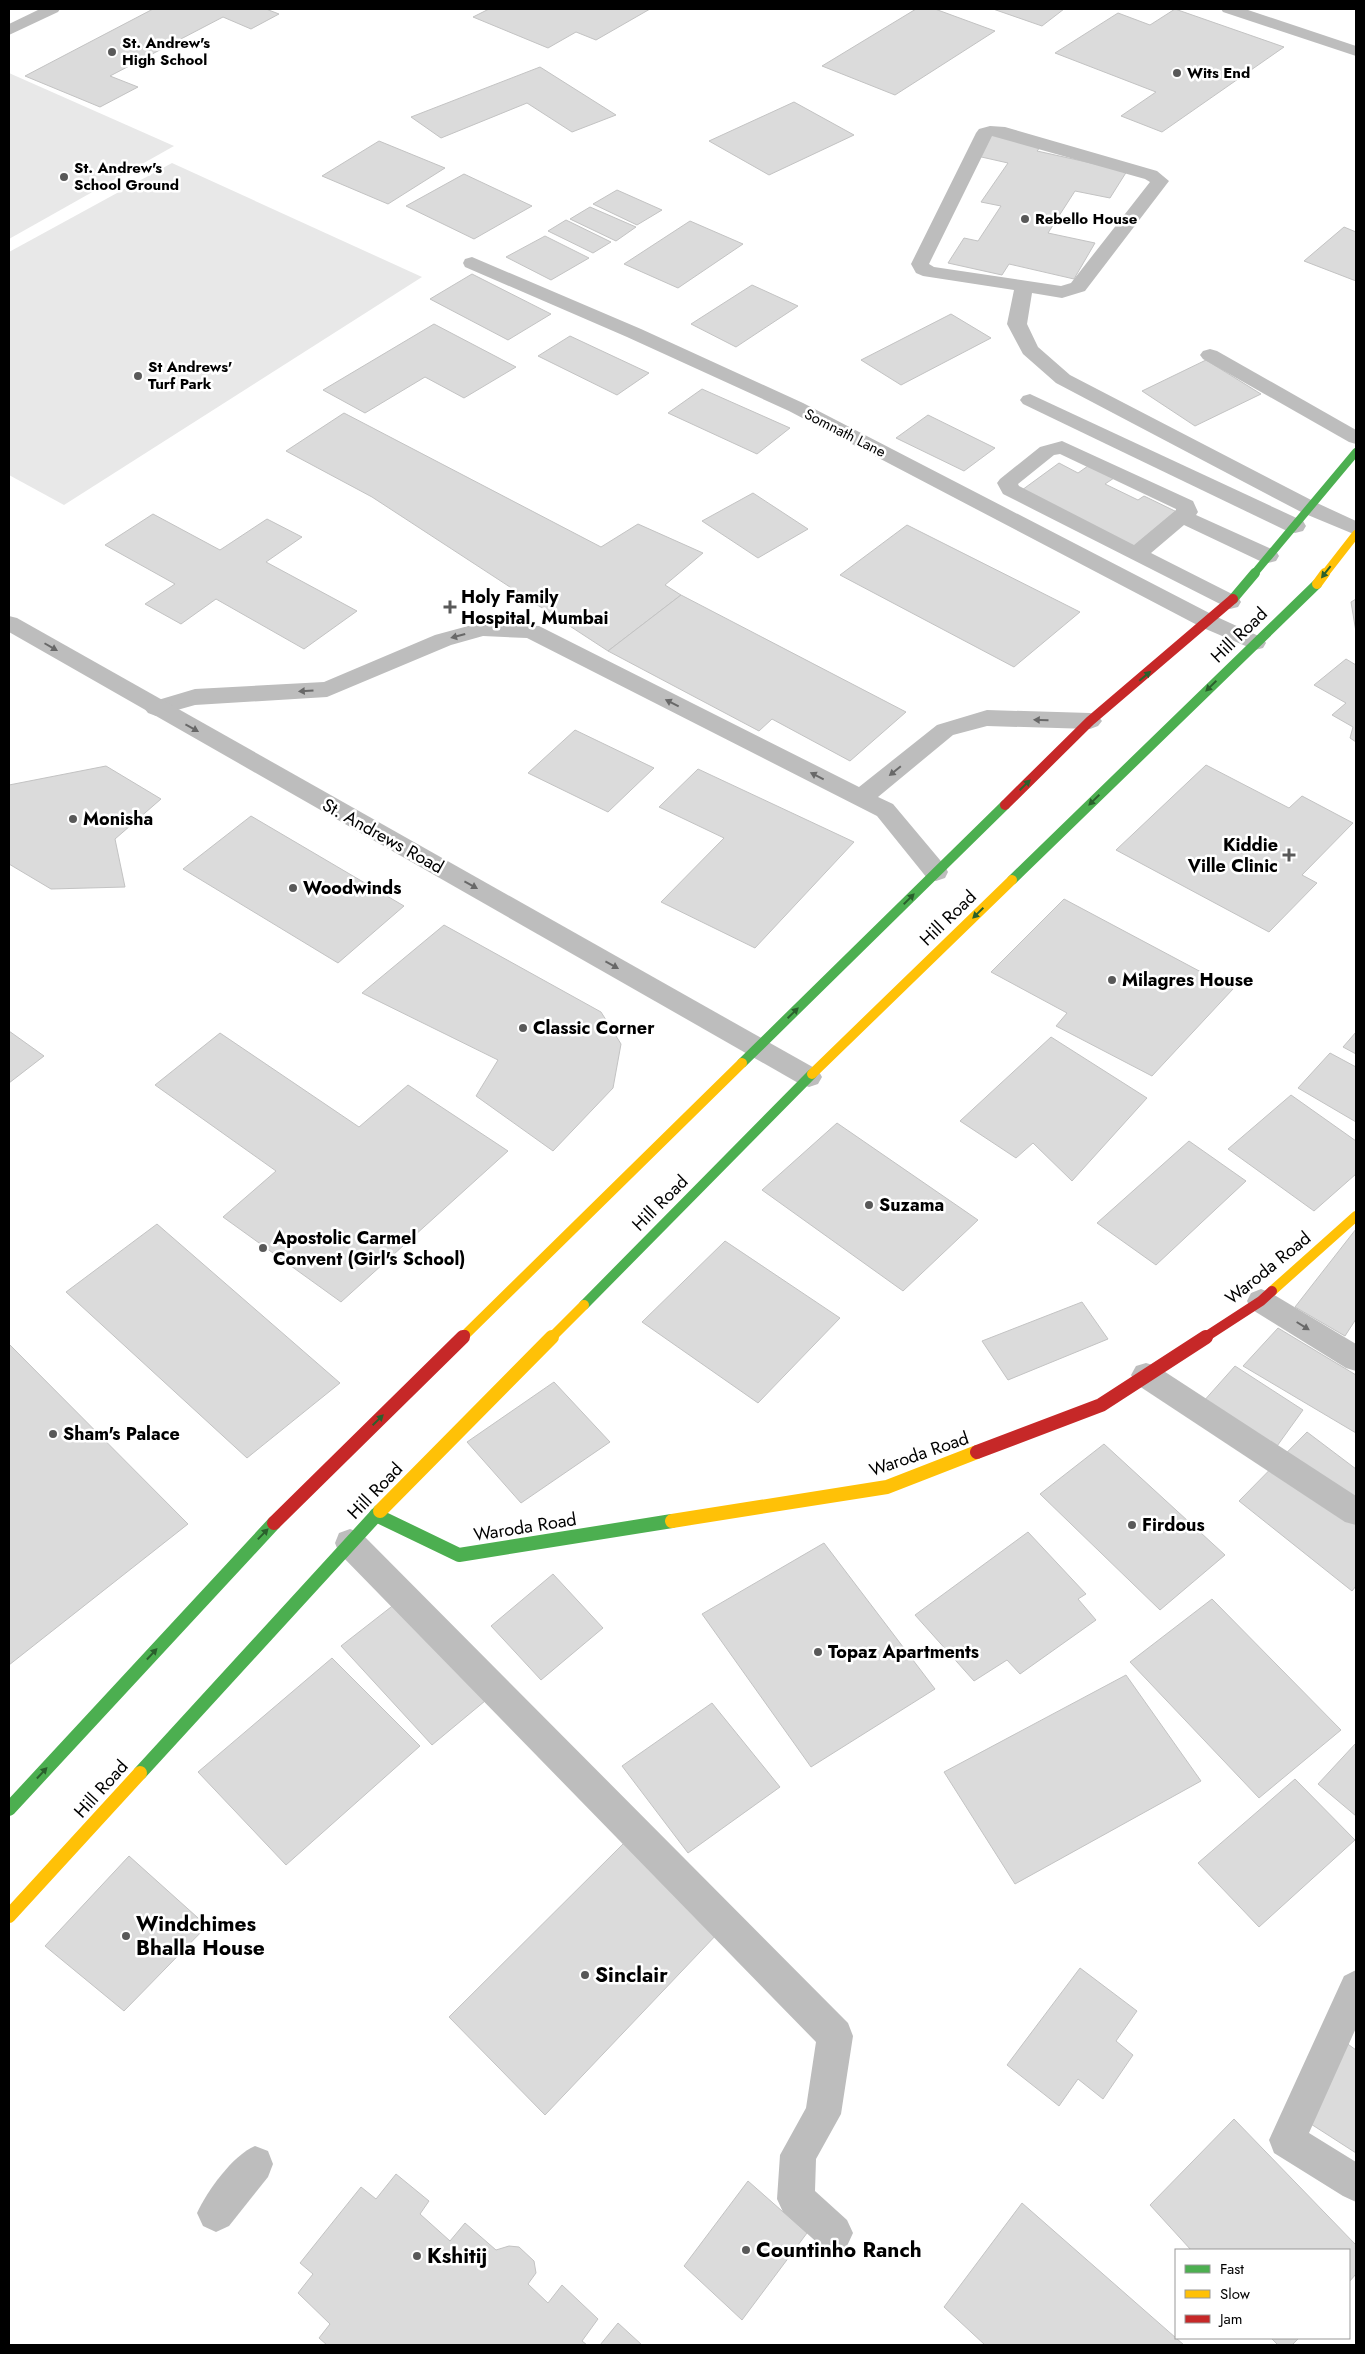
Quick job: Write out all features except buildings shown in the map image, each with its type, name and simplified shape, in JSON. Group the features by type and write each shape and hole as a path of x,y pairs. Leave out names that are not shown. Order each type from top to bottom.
{"main road":[{"name":"Hill Road","path":"9,1809 261,1536 1090,722 1209,622 1230,602 1356,452"},
{"name":"Hill Road","path":"9,1916 376,1515 809,1077 1321,580 1356,534"},
{"name":"Waroda Road","path":"376,1515 459,1555 886,1487 1101,1405 1261,1300 1356,1216"}],"street":[{"path":"9,30 52,9"},
{"path":"1229,9 1356,51"},
{"path":"1000,131 1151,175 1160,181 1078,287 1062,292 1024,287 930,272 920,264 985,133 1000,131"},
{"name":"Somnath Lane","path":"472,263 634,333 796,407 1209,622 1255,643"},
{"path":"1024,287 1017,324 1030,350 1063,379 1310,508 1356,529"},
{"path":"1210,355 1356,438"},
{"path":"1030,400 1295,526"},
{"path":"1136,554 1188,510 1186,506 1062,447 1047,451 1007,483 1007,486 1014,492 1230,602"},
{"path":"1181,516 1268,556"},
{"name":"St. Andrews Road","path":"9,623 809,1077"},
{"path":"156,708 195,698 328,689 443,640 483,629 531,631 885,810 936,872"},
{"path":"861,798 945,730 987,718 1090,722"},
{"path":"1261,1300 1356,1359"},
{"path":"1146,1375 1356,1512"},
{"path":"350,1543 835,2036 823,2114 798,2155 796,2199 834,2233"},
{"path":"1356,1988 1287,2140 1356,2183"},
{"path":"216,2213 255,2164"}],"shaded area":[{"name":"St. Andrew's School Ground","path":"9,73 174,146 9,239"},
{"name":"St Andrews' Turf Park","path":"172,163 422,277 64,505 9,475 9,252"}],"traffic: fast":[{"path":"1233,599 1356,452"},
{"path":"1012,880 1317,584"},
{"path":"742,1063 1005,805"},
{"path":"584,1305 812,1074"},
{"path":"140,1773 380,1511"},
{"path":"376,1515 459,1555 672,1521"},
{"path":"9,1809 274,1523"}],"traffic: slow":[{"path":"1317,584 1356,534"},
{"path":"812,1074 1012,880"},
{"path":"465,1335 742,1063"},
{"path":"1272,1291 1356,1216"},
{"path":"380,1511 584,1305"},
{"path":"672,1521 887,1487 977,1452"},
{"path":"9,1916 140,1773"}],"traffic: jam":[{"path":"1005,805 1090,721 1233,599"},
{"path":"977,1452 1101,1405 1261,1301 1272,1291"},
{"path":"274,1523 465,1335"}],"place":[{"name":"St. Andrew's High School","path":"112,52"},
{"name":"Wits End","path":"1177,73"},
{"name":"St. Andrew's School Ground","path":"64,177"},
{"name":"Rebello House","path":"1025,219"},
{"name":"St Andrews' Turf Park","path":"138,376"},
{"name":"Holy Family Hospital, Mumbai","path":"450,607"},
{"name":"Monisha","path":"73,819"},
{"name":"Kiddie Ville Clinic","path":"1289,855"},
{"name":"Woodwinds","path":"293,888"},
{"name":"Milagres House","path":"1112,980"},
{"name":"Classic Corner","path":"523,1028"},
{"name":"Suzama","path":"869,1205"},
{"name":"Apostolic Carmel Convent (Girl's School)","path":"263,1248"},
{"name":"Sham's Palace","path":"53,1434"},
{"name":"Firdous","path":"1132,1525"},
{"name":"Topaz Apartments","path":"818,1652"},
{"name":"Windchimes Bhalla House","path":"126,1936"},
{"name":"Sinclair","path":"585,1975"},
{"name":"Countinho Ranch","path":"746,2250"},
{"name":"Kshitij","path":"417,2256"}]}
